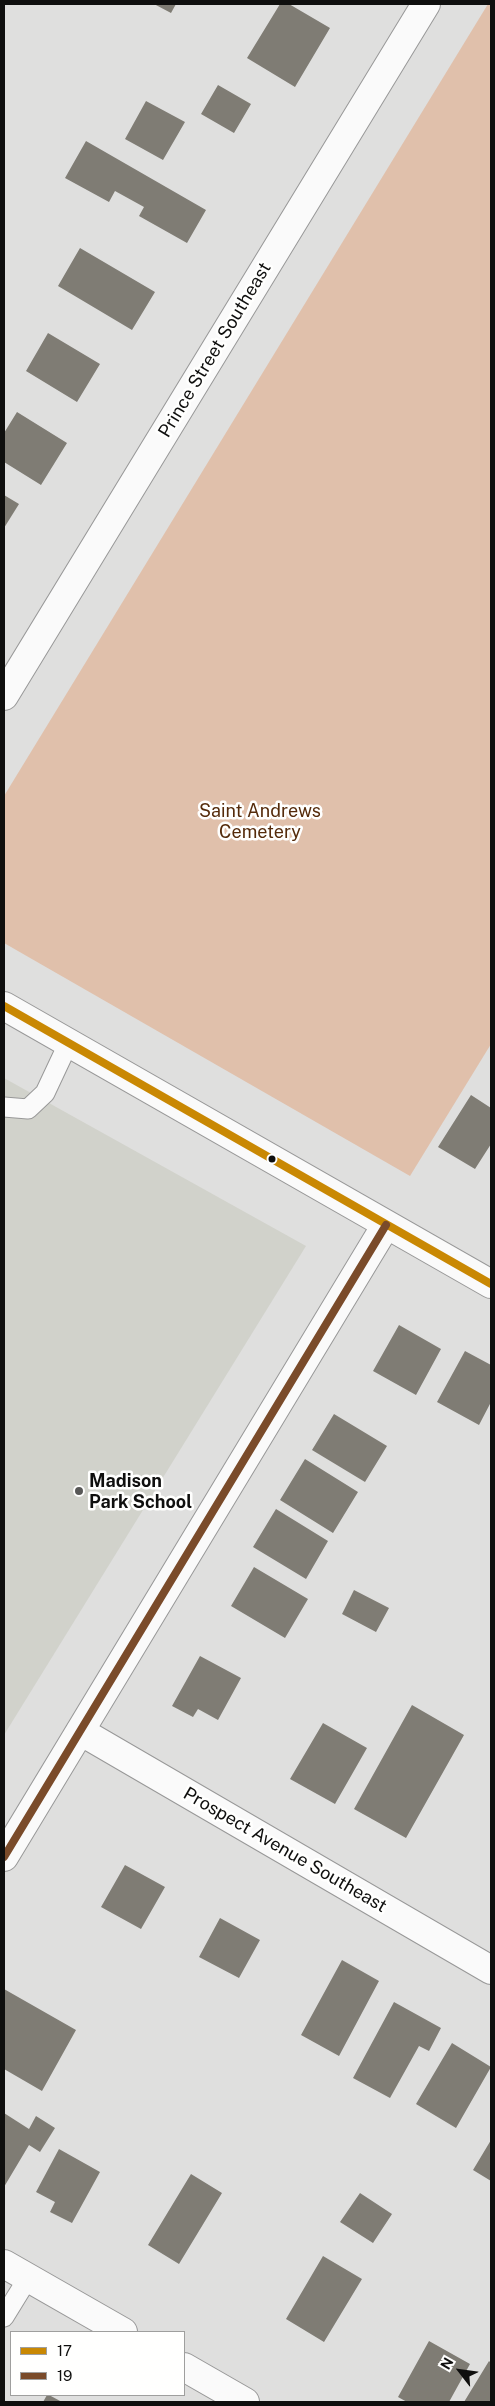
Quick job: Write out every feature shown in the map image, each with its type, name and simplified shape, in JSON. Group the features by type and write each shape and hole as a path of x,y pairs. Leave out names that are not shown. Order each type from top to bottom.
{"street":[{"name":"Prince Street Southeast","path":"4,696 426,4"},
{"path":"4,1006 491,1284"},
{"path":"4,1857 386,1225"},
{"name":"Prospect Avenue Southeast","path":"80,1731 491,1970"},
{"path":"4,2264 121,2331"},
{"path":"185,2368 245,2402"}],"lane":[{"path":"4,1107 28,1109 45,1092 68,1044"},
{"path":"4,2317 28,2278"}],"shaded area":[{"name":"Madison Park School","path":"4,1078 306,1246 4,1735"}],"green space":[{"name":"Saint Andrews Cemetery","path":"488,4 491,4 491,1044 410,1176 4,943 4,796"}],"building":[{"path":"154,4 176,4 171,13"},
{"path":"280,4 289,4 330,28 295,87 247,58"},
{"path":"218,85 251,104 234,133 201,114"},
{"path":"146,101 185,122 163,160 125,139"},
{"path":"86,141 206,210 187,243 139,216 144,207 115,191 109,202 65,178"},
{"path":"80,248 155,292 132,330 58,286"},
{"path":"48,333 100,364 77,402 26,371"},
{"path":"17,412 67,443 41,485 4,462 4,433"},
{"path":"4,495 19,504 4,528"},
{"path":"471,1095 491,1108 491,1144 475,1169 438,1147"},
{"path":"399,1325 441,1349 416,1395 373,1371"},
{"path":"465,1351 491,1365 491,1402 479,1425 437,1402"},
{"path":"334,1414 387,1446 365,1482 312,1450"},
{"path":"305,1459 358,1492 333,1533 280,1500"},
{"path":"276,1509 328,1541 306,1579 253,1547"},
{"path":"254,1567 308,1599 285,1638 231,1606"},
{"path":"354,1590 389,1608 376,1632 342,1614"},
{"path":"200,1656 241,1678 218,1720 198,1709 193,1717 172,1706"},
{"path":"412,1705 464,1735 406,1838 354,1809"},
{"path":"323,1723 367,1748 335,1804 290,1779"},
{"path":"125,1865 165,1887 141,1929 101,1907"},
{"path":"220,1918 260,1940 239,1978 199,1957"},
{"path":"342,1960 379,1981 339,2056 301,2035"},
{"path":"4,1989 76,2030 42,2091 4,2069"},
{"path":"394,2002 441,2028 429,2051 419,2046 390,2098 353,2078"},
{"path":"452,2043 491,2067 456,2128 416,2104"},
{"path":"4,2113 29,2129 36,2116 55,2128 40,2152 29,2145 4,2187"},
{"path":"491,2140 491,2181 473,2170"},
{"path":"59,2149 100,2172 72,2223 50,2212 55,2202 36,2192"},
{"path":"191,2174 222,2193 179,2264 148,2245"},
{"path":"360,2193 392,2214 373,2243 340,2222"},
{"path":"323,2256 362,2279 324,2342 286,2319"},
{"path":"429,2341 470,2364 449,2402 407,2402 398,2397"},
{"path":"489,2361 491,2363 491,2402 464,2402"},
{"path":"46,2396 51,2396 62,2402 43,2402"}],"transit line":[{"name":"17","path":"4,1006 491,1284"},
{"name":"19","path":"4,1857 386,1225"}],"place":[{"name":"Madison Park School","path":"79,1491"}]}
